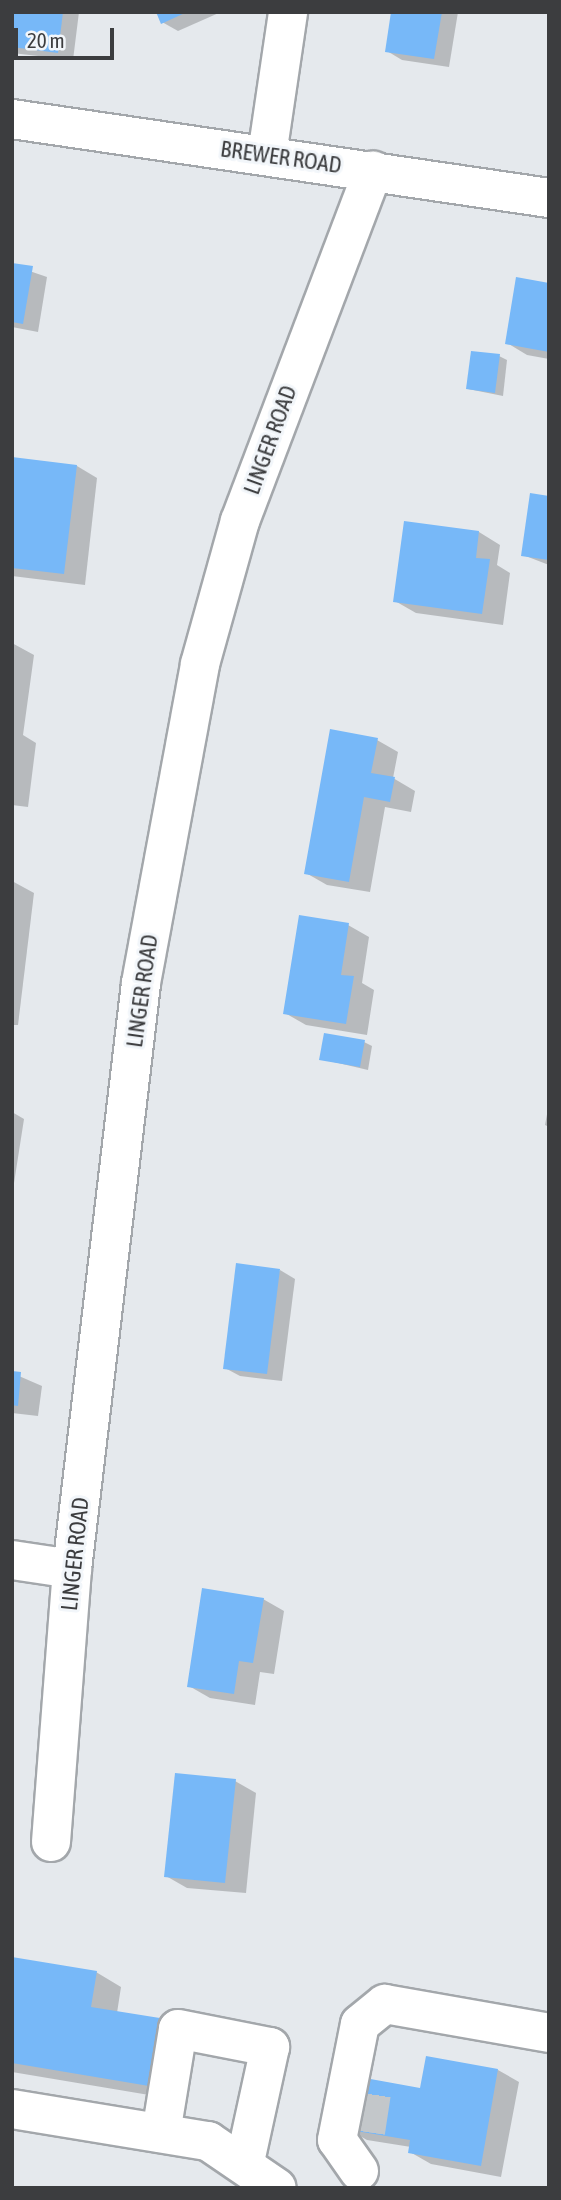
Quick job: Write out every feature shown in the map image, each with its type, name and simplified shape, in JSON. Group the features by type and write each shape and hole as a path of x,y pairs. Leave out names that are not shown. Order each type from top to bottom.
{"street":[{"path":"267,155 288,12"},
{"name":"BREWER ROAD","path":"12,119 549,198"},
{"name":"LINGER ROAD","path":"51,1842 72,1569 141,983 200,664 240,521 373,170"},
{"path":"12,1560 72,1569"},
{"path":"357,2179 337,2140 360,2024 385,2004 549,2033"},
{"path":"374,2079 385,2004"},
{"path":"161,2133 178,2029 270,2047 245,2162"},
{"path":"12,2109 208,2141 245,2162 277,2188"},
{"path":"357,2179 366,2132"}],"building":[{"path":"12,12 63,12 58,53 12,47"},
{"path":"156,12 187,12 161,24"},
{"path":"391,12 442,12 434,59 385,52"},
{"path":"12,263 33,266 23,324 12,322"},
{"path":"516,277 549,283 549,352 505,344"},
{"path":"471,351 500,354 495,393 466,389"},
{"path":"12,457 77,465 64,574 12,568"},
{"path":"530,493 549,496 549,560 521,556"},
{"path":"404,521 479,531 476,558 490,559 482,614 393,602"},
{"path":"330,729 378,738 371,773 395,777 390,802 364,797 349,882 304,874"},
{"path":"299,915 349,923 341,975 354,976 346,1024 283,1014"},
{"path":"324,1033 365,1040 360,1067 319,1060"},
{"path":"236,1263 280,1269 267,1374 223,1369"},
{"path":"12,1371 21,1372 18,1406 12,1405"},
{"path":"202,1588 264,1598 253,1663 239,1661 234,1694 187,1687"},
{"path":"175,1773 236,1779 225,1883 164,1877"},
{"path":"12,1957 97,1971 91,2007 166,2019 155,2087 12,2063"},
{"path":"426,2056 498,2069 481,2166 408,2153 410,2140 344,2129 354,2076 420,2088"}],"tunnel":[{"path":"366,2132 374,2079"}]}
